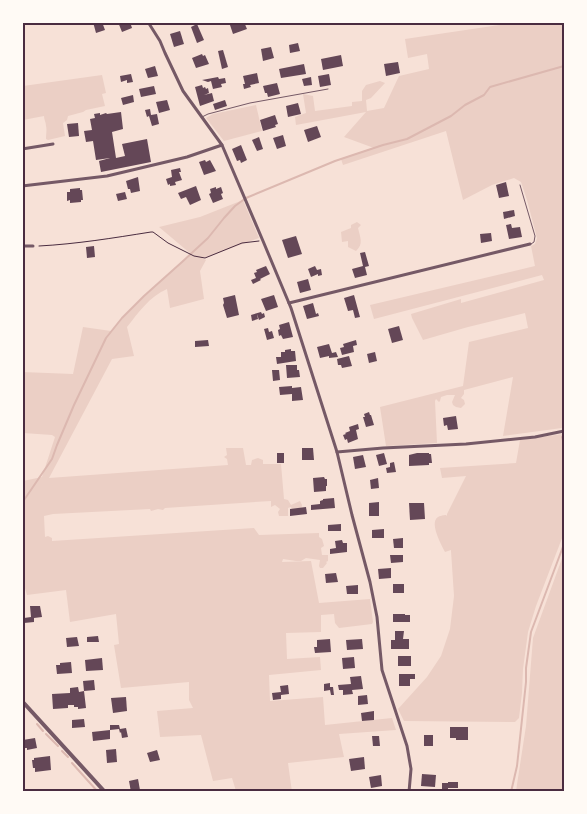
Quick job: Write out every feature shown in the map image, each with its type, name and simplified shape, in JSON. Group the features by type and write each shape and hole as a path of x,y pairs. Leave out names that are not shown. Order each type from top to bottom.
{"street":[{"path":"148,22 160,41 183,91 222,145 289,303 337,452 363,555 377,617 382,670 407,746 411,769 409,792"},
{"path":"22,149 53,144"},
{"path":"22,186 107,176 187,157 222,145"},
{"path":"289,303 530,244"},
{"path":"22,246 33,246"},
{"path":"337,452 466,444 564,431"},
{"path":"22,701 106,792"}],"lane":[{"path":"202,117 250,103 328,89"},
{"path":"520,185 535,236 534,242 530,244"}],"path":[{"path":"33,246 68,244 154,232 168,243 194,256 205,258 242,243 263,241"}],"shaded area":[{"path":"507,23 564,23 564,414 562,428 503,436 513,377 464,390 461,398 465,404 461,408 453,405 452,402 455,395 441,397 439,402 436,399 437,443 386,446 380,407 463,386 469,342 528,328 525,313 423,340 411,314 461,299 461,303 544,280 542,275 374,319 370,305 535,266 531,246 535,244 537,238 527,200 521,182 514,178 492,185 463,200 446,131 343,165 341,159 374,148 344,137 366,112 296,125 295,117 306,113 303,94 313,96 315,111 352,106 352,102 362,101 362,91 366,85 380,81 385,83 371,98 366,100 367,111 384,108 399,76 429,69 427,54 408,58 405,39"},
{"path":"102,75 106,93 102,94 105,106 68,116 67,120 63,123 65,136 46,139 44,116 23,120 23,86"},
{"path":"256,105 262,131 224,141 206,118 213,114"},
{"path":"243,200 259,238 202,258 206,260 200,271 204,299 170,308 167,289 155,296 140,310 127,327 134,356 112,359 49,478 228,465 227,459 224,457 227,455 226,448 243,448 246,465 251,465 252,460 258,458 263,460 263,464 281,464 284,499 288,500 291,505 300,501 302,505 301,510 292,510 291,507 288,508 288,516 279,516 278,512 280,509 275,505 271,507 271,501 165,508 163,510 151,511 150,509 53,514 44,516 45,537 52,538 52,541 254,528 259,535 319,533 324,546 321,548 322,555 328,555 328,561 323,568 319,566 320,560 306,558 296,561 283,559 282,562 311,561 319,603 370,599 373,622 372,624 339,628 335,623 334,614 321,615 321,632 286,633 287,659 320,657 321,670 269,675 270,701 323,697 325,725 392,718 396,730 339,734 344,757 288,763 292,792 236,791 232,778 213,781 201,735 160,737 157,711 193,708 189,700 189,682 121,688 114,645 119,644 116,614 70,622 66,590 27,595 22,578 23,481 42,477 55,437 52,435 23,433 22,372 73,374 83,327 111,331 135,305 191,254 159,227 200,217"},
{"path":"357,222 361,225 358,228 361,243 356,251 348,247 348,241 342,242 341,232 351,228 351,225"},
{"path":"563,434 564,533 528,632 519,718 515,722 404,721 398,709 427,677 441,656 450,629 454,596 451,550 445,552 435,529 435,524 439,517 447,516 466,476 442,478 440,468 516,463 520,440"},
{"path":"564,553 564,791 516,791 526,726 533,638"}],"building":[{"path":"93,22 102,22 105,30 96,33"},
{"path":"118,22 130,22 132,28 122,32"},
{"path":"229,22 244,22 247,29 233,34"},
{"path":"197,24 204,40 197,43 191,27"},
{"path":"180,31 184,44 174,47 170,34"},
{"path":"298,43 300,51 290,53 289,45"},
{"path":"271,47 274,58 263,61 261,49"},
{"path":"223,50 228,67 222,69 218,51"},
{"path":"202,54 203,56 205,55 209,64 196,68 192,58"},
{"path":"341,55 343,66 323,70 321,59"},
{"path":"398,62 400,73 386,76 384,64"},
{"path":"304,64 306,74 281,78 279,69"},
{"path":"155,66 158,76 148,78 145,69"},
{"path":"257,73 259,83 244,89 243,76"},
{"path":"131,74 133,82 127,83 127,80 121,82 120,76"},
{"path":"329,74 331,85 320,87 318,76"},
{"path":"218,77 219,79 225,78 226,83 221,84 222,87 213,89 211,81 202,80"},
{"path":"311,77 312,85 304,86 302,79"},
{"path":"277,83 280,94 268,97 263,86"},
{"path":"202,85 203,88 208,88 209,93 204,95 212,93 214,101 200,106 195,87"},
{"path":"154,86 156,94 141,97 139,89"},
{"path":"133,95 134,102 123,105 121,98"},
{"path":"167,100 170,110 159,113 156,102"},
{"path":"225,100 227,106 215,110 213,104"},
{"path":"298,103 301,114 288,117 286,106"},
{"path":"150,109 151,115 157,114 159,124 152,126 145,110"},
{"path":"121,112 123,129 112,132 116,158 125,156 122,144 147,139 151,162 101,172 99,161 110,158 96,160 93,141 86,142 84,131 92,130 90,119 95,118 94,114"},
{"path":"275,115 278,124 275,125 276,127 263,131 260,120"},
{"path":"78,123 79,136 69,137 67,124"},
{"path":"317,126 321,137 308,142 304,130"},
{"path":"283,135 286,146 277,149 273,138"},
{"path":"259,137 263,149 257,151 252,140"},
{"path":"241,145 247,160 241,163 240,160 237,161 232,149"},
{"path":"205,160 206,162 210,160 216,171 204,175 199,162"},
{"path":"180,168 181,172 179,172 182,180 175,182 176,185 168,185 166,179 172,177 171,170"},
{"path":"138,177 140,191 131,193 126,181"},
{"path":"506,182 509,196 499,198 496,185"},
{"path":"196,186 201,200 190,205 186,197 181,199 178,193"},
{"path":"216,187 216,189 221,187 223,199 213,203 209,194 211,193 210,189"},
{"path":"80,188 83,200 81,202 70,203 70,200 67,201 67,192 70,192 70,189"},
{"path":"125,192 127,199 118,201 116,194"},
{"path":"514,210 515,216 504,219 503,212"},
{"path":"511,224 512,228 520,227 522,237 509,239 506,225"},
{"path":"491,233 492,241 481,243 480,234"},
{"path":"296,236 302,254 288,258 282,240"},
{"path":"94,246 95,257 87,258 86,247"},
{"path":"365,252 369,266 365,267 367,275 355,278 352,269 363,266 360,253"},
{"path":"266,266 270,274 253,284 251,280 256,278 254,273 257,272 256,270"},
{"path":"315,266 317,270 321,269 322,275 318,276 318,274 311,277 308,269"},
{"path":"308,279 311,290 300,293 297,282"},
{"path":"235,295 239,315 227,318 223,298"},
{"path":"274,295 278,307 266,311 261,299"},
{"path":"354,295 360,317 355,318 353,310 348,311 344,298"},
{"path":"313,303 316,314 318,313 319,316 307,319 303,306"},
{"path":"261,312 262,314 264,313 265,317 259,320 257,314 258,319 252,321 251,315"},
{"path":"289,322 293,337 283,339 281,335 279,336 279,325"},
{"path":"399,326 403,340 392,343 388,329"},
{"path":"268,328 269,332 272,331 274,338 267,340 264,329"},
{"path":"208,340 209,346 195,347 195,341"},
{"path":"356,340 357,345 353,346 354,352 342,355 340,348 344,347 343,344"},
{"path":"329,344 332,353 336,352 338,357 320,358 317,347"},
{"path":"291,349 291,351 295,351 296,361 277,364 276,357 281,357 281,352"},
{"path":"375,352 377,361 369,363 367,354"},
{"path":"349,356 352,366 342,368 341,365 338,365 337,359"},
{"path":"286,365 297,365 300,377 287,378"},
{"path":"272,370 279,370 280,380 273,381"},
{"path":"292,386 292,388 301,387 303,400 292,401 292,394 280,395 279,387"},
{"path":"369,412 374,425 366,427 363,417 365,417 364,414"},
{"path":"456,416 458,429 448,430 447,425 444,426 443,418"},
{"path":"358,424 359,429 356,430 358,439 348,443 343,435 350,431 349,427"},
{"path":"302,448 313,448 314,460 302,460"},
{"path":"277,453 284,453 284,463 277,463"},
{"path":"384,453 387,464 379,466 376,455"},
{"path":"417,453 431,454 432,463 429,463 429,465 409,466 409,455"},
{"path":"363,455 366,467 355,469 353,457"},
{"path":"394,462 396,472 387,473 386,468 390,467 390,463"},
{"path":"324,477 327,479 326,491 314,492 313,478"},
{"path":"378,478 379,488 371,489 370,480"},
{"path":"334,498 335,508 311,510 311,505 320,504 320,501 323,499"},
{"path":"379,502 379,516 369,516 369,503"},
{"path":"409,503 424,503 425,519 410,520"},
{"path":"306,507 307,514 290,516 290,509"},
{"path":"341,524 341,531 328,531 328,525"},
{"path":"384,529 384,538 372,538 372,530"},
{"path":"403,538 403,548 394,548 393,539"},
{"path":"342,540 343,543 347,543 347,552 330,554 330,549 336,548 335,541"},
{"path":"390,555 403,555 403,562 391,563"},
{"path":"391,568 391,578 379,579 378,569"},
{"path":"336,573 338,582 326,583 325,574"},
{"path":"393,584 404,584 404,593 393,593"},
{"path":"358,585 358,594 347,594 346,586"},
{"path":"30,606 40,606 42,617 34,618 34,622 24,623 24,618 31,617"},
{"path":"393,614 410,615 410,622 393,622"},
{"path":"395,631 404,631 403,639 409,639 409,649 391,649 391,640 395,640"},
{"path":"98,636 99,642 87,642 87,637"},
{"path":"77,637 79,646 67,647 66,638"},
{"path":"330,639 331,652 315,653 314,647 317,647 317,640"},
{"path":"362,639 363,649 347,650 346,640"},
{"path":"398,656 411,656 411,666 398,666"},
{"path":"354,657 355,668 343,669 342,658"},
{"path":"102,658 103,670 86,671 85,660"},
{"path":"71,662 72,673 57,674 56,665"},
{"path":"399,674 415,674 415,679 410,679 410,686 399,686"},
{"path":"361,676 363,689 352,690 353,694 343,695 343,690 339,690 338,685 351,684 350,677"},
{"path":"94,680 95,690 84,691 83,681"},
{"path":"330,683 330,687 333,687 334,695 331,695 330,690 324,691 324,684"},
{"path":"288,685 289,694 281,695 281,699 273,700 272,693 281,692 280,686"},
{"path":"78,687 79,692 84,691 86,708 78,709 74,705 68,705 68,708 53,709 52,694 70,693 70,688"},
{"path":"367,695 368,704 358,705 358,696"},
{"path":"126,697 127,711 113,713 111,698"},
{"path":"374,711 374,720 362,721 361,713"},
{"path":"84,719 85,727 72,728 72,720"},
{"path":"110,725 119,725 120,729 126,728 128,737 122,738 119,729 110,730"},
{"path":"450,727 468,727 468,740 450,738"},
{"path":"110,730 110,739 93,741 92,732"},
{"path":"424,735 433,735 433,746 424,746"},
{"path":"372,736 379,736 380,746 373,746"},
{"path":"35,738 37,748 27,750 23,740"},
{"path":"116,749 117,762 107,763 106,750"},
{"path":"157,750 160,760 150,762 147,753"},
{"path":"50,756 51,770 35,772 32,760 34,758"},
{"path":"364,757 365,769 351,771 349,759"},
{"path":"422,774 436,775 435,787 421,786"},
{"path":"381,775 382,786 371,788 369,777"},
{"path":"138,779 140,790 131,792 129,781"},
{"path":"458,782 458,788 442,789 442,783"}],"waterway":[{"path":"22,503 52,459 74,405 106,338 122,318 144,296 208,238 235,206 246,198 335,161 407,139 451,116 465,105 484,95 490,87 564,66"},
{"path":"562,437 564,444"},
{"path":"511,792 517,766 531,632 564,544"},
{"path":"37,724 43,731"},
{"path":"46,734 58,746"},
{"path":"62,751 68,757"},
{"path":"72,763 98,792"}]}
